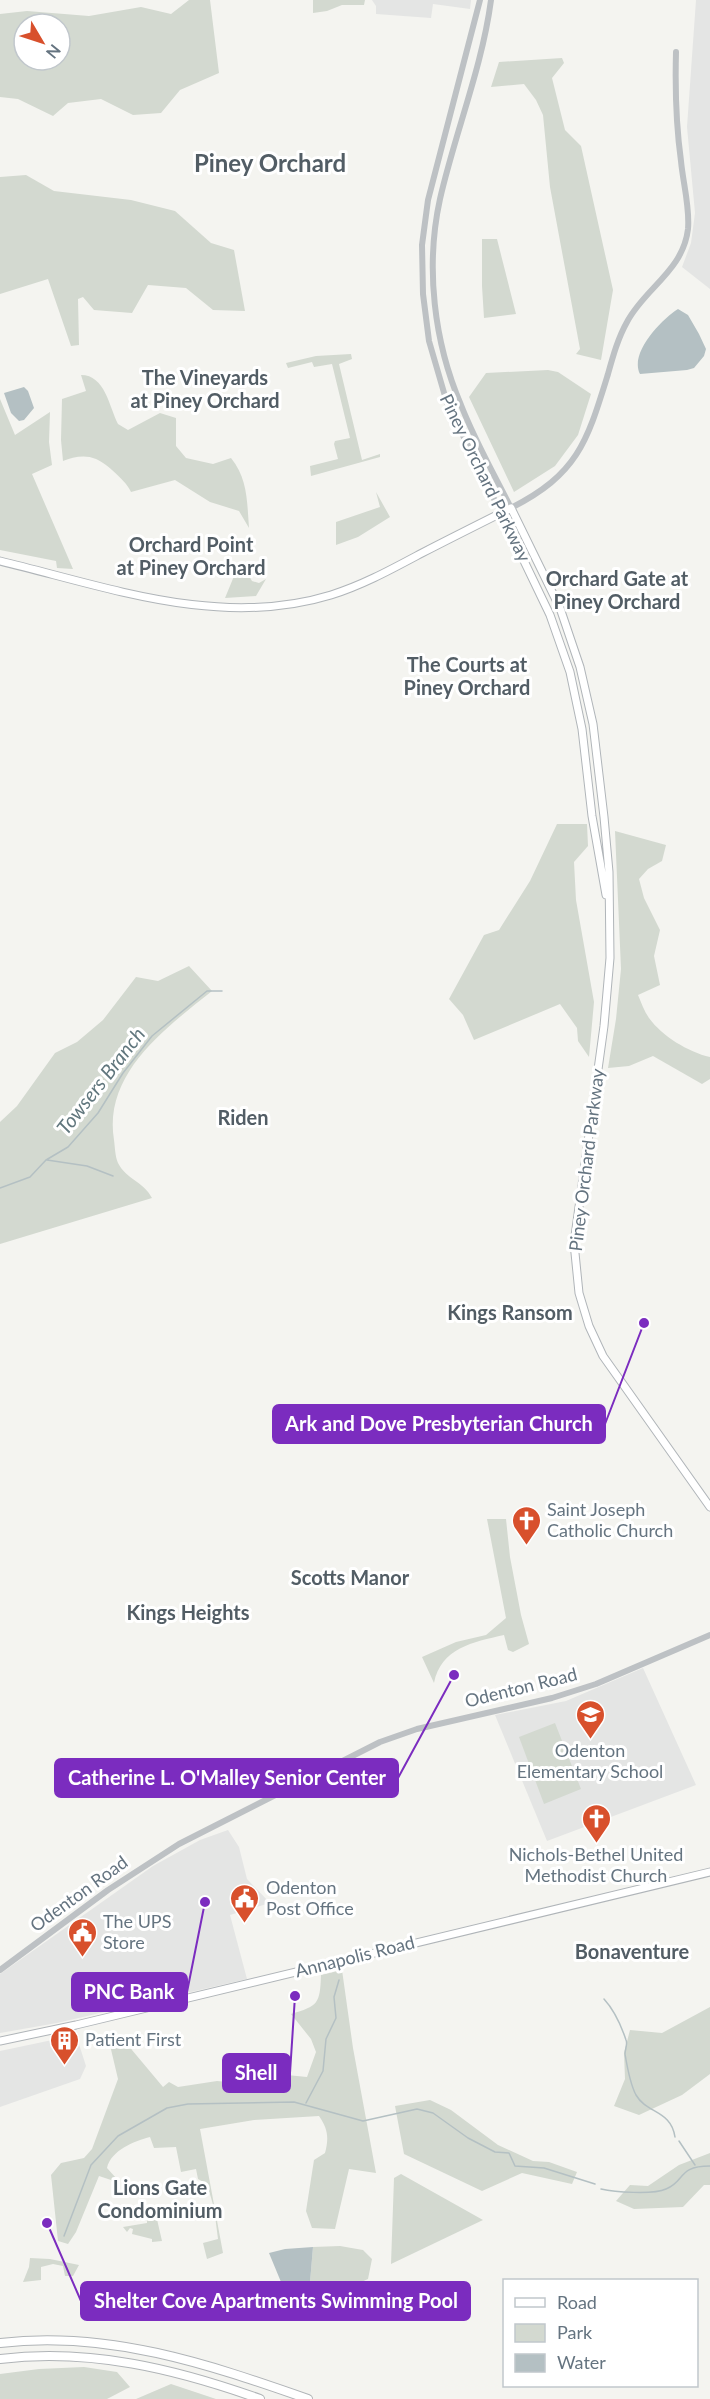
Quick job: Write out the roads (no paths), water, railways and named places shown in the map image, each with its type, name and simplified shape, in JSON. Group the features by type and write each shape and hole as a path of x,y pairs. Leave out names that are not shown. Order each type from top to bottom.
{"highway":[{"path":"0,2343 50,2340 87,2341 152,2351 213,2366 308,2399"},
{"path":"0,2359 59,2356 116,2360 178,2373 260,2399"}],"main road":[{"path":"0,561 181,603 232,609 267,608 305,602 364,583 511,508"},
{"name":"Piney Orchard Parkway","path":"511,508 560,608 585,683 593,724 609,872 610,958 607,1003 574,1243 576,1276 589,1326 603,1356 710,1507"},
{"name":"Piney Orchard Parkway","path":"501,513 550,615 570,672 582,729 592,816 609,918"},
{"name":"Annapolis Road","path":"0,2041 76,2025 710,1872"}],"street":[{"name":"Piney Orchard Parkway","path":"480,0 428,200 422,245 423,294 429,341 447,404 501,513"},
{"name":"Piney Orchard Parkway","path":"491,0 483,41 439,202 434,246 434,294 441,339 460,404 511,508"},
{"path":"511,508 535,496 556,480 580,451 596,415 622,331 643,299 673,268 685,244 688,217 679,142 676,52"},
{"name":"Odenton Road","path":"0,1970 109,1890 179,1844 380,1742 429,1726 556,1697 596,1684 710,1635"}],"water":[{"path":"678,309 688,315 699,334 706,349 704,356 694,368 687,370 640,374 639,356 643,347 656,328"},
{"path":"24,387 28,391 34,408 24,420 19,421 11,413 4,393"},
{"path":"313,2247 308,2306 283,2298 281,2282 269,2253 285,2249"}],"waterway":[{"name":"Towsers Branch","path":"0,1188 30,1177 46,1160 68,1147 98,1113 123,1073 152,1036 207,991 222,991"},
{"path":"47,1160 87,1166 113,1176"},
{"path":"306,2103 323,2071 326,2039 336,2018 334,1997 339,1980"},
{"path":"604,1999 617,2018 627,2042 625,2054 630,2080 636,2095 646,2106 669,2122 675,2137"},
{"path":"64,2236 91,2165 118,2136 167,2108 188,2104 294,2102 363,2121 417,2109 433,2113 468,2138 495,2152 509,2153 515,2166 544,2168 595,2184"},
{"path":"679,2141 695,2165"},
{"path":"601,2189 634,2192 660,2191 672,2186 692,2168 710,2166"}],"place":[{"name":"Ark and Dove Presbyterian Church","path":"644,1323"},
{"name":"Saint Joseph Catholic Church","path":"526,1546"},
{"name":"Catherine L. O'Malley Senior Center","path":"454,1675"},
{"name":"Odenton Elementary School","path":"590,1740"},
{"name":"Nichols-Bethel United Methodist Church","path":"596,1844"},
{"name":"PNC Bank","path":"205,1902"},
{"name":"Odenton Post Office","path":"245,1924"},
{"name":"The UPS Store","path":"82,1958"},
{"name":"Shell","path":"295,1996"},
{"name":"Patient First","path":"64,2066"},
{"name":"Shelter Cove Apartments Swimming Pool","path":"47,2223"}],"district":[{"name":"Piney Orchard","path":"270,164"},
{"name":"The Vineyards at Piney Orchard","path":"205,390"},
{"name":"Orchard Point at Piney Orchard","path":"191,556"},
{"name":"Orchard Gate at Piney Orchard","path":"617,590"},
{"name":"The Courts at Piney Orchard","path":"467,676"},
{"name":"Riden","path":"243,1118"},
{"name":"Kings Ransom","path":"510,1313"},
{"name":"Scotts Manor","path":"350,1578"},
{"name":"Kings Heights","path":"188,1613"},
{"name":"Bonaventure","path":"632,1952"},
{"name":"Lions Gate Condominium","path":"160,2200"}]}
